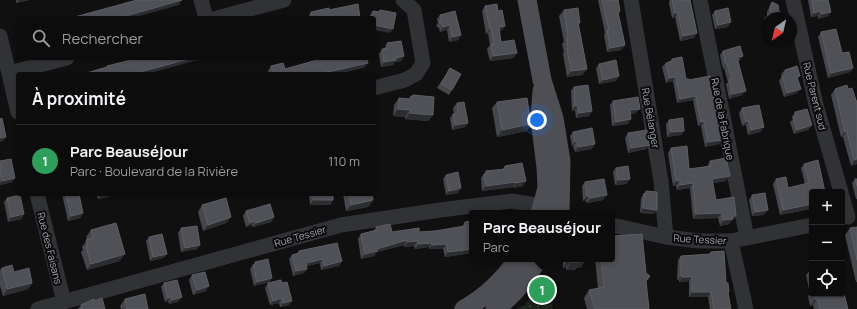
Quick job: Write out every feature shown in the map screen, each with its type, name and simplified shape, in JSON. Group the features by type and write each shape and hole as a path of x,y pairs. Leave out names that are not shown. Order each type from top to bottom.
{"main road":[{"path":"527,0 542,80 554,118 561,161 563,210"},
{"path":"541,210 546,188 546,167 540,119 542,80"},
{"path":"464,309 492,289 506,276 516,262"},
{"path":"495,309 514,295 528,277 536,262"}],"street":[{"path":"201,0 205,16"},
{"path":"224,16 284,0"},
{"path":"376,87 405,80 416,74 423,63 414,10 404,0"},
{"name":"Rue Bélanger","path":"631,0 661,181 666,237"},
{"name":"Rue de la Fabrique","path":"700,0 747,238"},
{"name":"Rue Parent sud","path":"794,0 816,105 840,189"},
{"path":"0,36 16,102"},
{"path":"10,73 59,60"},
{"name":"Rue des Faisans","path":"37,196 64,302"},
{"name":"Rue Tessier","path":"38,309 341,225 440,210 512,202 541,210"},
{"path":"845,205 849,217"},
{"name":"Rue Tessier","path":"615,226 666,237 699,241 731,241 809,226"},
{"path":"731,241 746,309"}],"shaded area":[{"path":"545,276 553,309 517,309 525,305"}],"building":[{"path":"137,0 182,0 126,16 78,16"},
{"path":"602,0 618,0 620,11 618,12 625,45 610,48 607,30 609,30"},
{"path":"672,0 690,0 697,33 683,36 678,13 675,13"},
{"path":"812,0 828,0 831,12 821,14 821,11 814,13"},
{"path":"772,2 778,5 779,12 771,12 770,7"},
{"path":"358,4 360,16 312,16 311,12 329,8 329,10"},
{"path":"497,4 498,11 502,10 505,26 499,27 501,42 514,40 517,53 493,56 491,44 494,44 485,6"},
{"path":"578,8 580,23 578,23 587,69 571,71 567,48 568,37 564,10"},
{"path":"728,8 731,22 718,25 715,11"},
{"path":"380,10 396,13 393,29 376,25 376,16 372,16 373,11 379,12"},
{"path":"455,11 461,35 452,37 450,25 443,27 439,22 441,18 440,15"},
{"path":"836,29 842,53 849,52 853,68 831,73 821,32"},
{"path":"401,41 404,56 396,58 396,60 384,62 382,49 388,48 387,43"},
{"path":"740,46 743,56 738,57 738,61 746,91 732,94 729,80 732,79 723,51"},
{"path":"682,57 686,79 689,80 710,76 722,140 708,142 704,121 701,122 696,96 680,99 676,77 669,78 666,63 672,61 672,59"},
{"path":"131,60 185,60 140,72 90,72"},
{"path":"317,60 367,60 368,63 328,71 272,72 271,66 283,63 285,69"},
{"path":"616,60 619,76 603,80 599,64"},
{"path":"797,66 800,76 797,77 801,89 787,93 782,76 786,75 785,70"},
{"path":"450,68 461,74 452,90 441,84"},
{"path":"588,85 592,111 579,113 578,106 575,106 574,87"},
{"path":"847,85 848,89 852,88 857,103 857,159 854,160 847,131 845,132 835,89"},
{"path":"413,95 434,97 433,115 410,113 410,110 398,109 399,98 410,99"},
{"path":"638,97 640,109 630,110 631,119 616,122 613,101"},
{"path":"527,98 531,124 502,130 497,102"},
{"path":"464,102 468,123 455,125 453,114 458,113 457,103"},
{"path":"759,105 764,127 751,130 749,121 746,122 742,108"},
{"path":"807,109 812,125 797,130 793,117 797,117 795,112"},
{"path":"2,118 6,137 0,138 0,119"},
{"path":"683,118 684,131 671,132 669,120"},
{"path":"592,128 595,144 578,147 577,142 575,142 573,132"},
{"path":"647,130 650,145 631,148 628,133"},
{"path":"687,146 689,169 711,166 710,161 726,158 730,176 712,179 716,200 734,197 736,216 733,216 733,219 723,220 722,213 696,214 693,183 680,185 680,180 676,181 671,148"},
{"path":"11,159 15,178 2,181 0,161"},
{"path":"818,160 824,189 809,189 809,205 783,210 776,179 786,177 788,188 808,183 804,164"},
{"path":"522,163 526,181 486,186 484,174 487,174 486,171 505,169 505,166"},
{"path":"628,166 630,179 618,180 616,168"},
{"path":"458,172 461,188 449,191 446,175"},
{"path":"604,179 607,195 590,198 587,196 585,182"},
{"path":"646,191 657,192 657,210 643,208 644,193 646,194"},
{"path":"765,193 768,210 755,212 752,195"},
{"path":"20,196 24,214 11,217 7,198"},
{"path":"66,196 79,196 83,213 71,216"},
{"path":"313,196 333,196 333,200 313,200"},
{"path":"349,196 372,196 373,200 351,205"},
{"path":"226,198 231,217 208,225 202,205"},
{"path":"270,204 274,217 256,223 255,221 250,223 246,211"},
{"path":"469,221 469,249 448,252 447,244 418,244 418,241 407,242 407,240 365,254 361,234 377,230 376,227 390,224 392,232 419,228 419,232 465,226 465,222"},
{"path":"116,223 125,254 91,264 86,246 88,245 86,240 93,238 91,230"},
{"path":"197,226 200,245 185,248 181,228"},
{"path":"857,227 857,260 850,228"},
{"path":"162,234 167,254 153,257 149,237"},
{"path":"642,234 646,273 650,276 646,281 649,309 595,309 589,290 604,287 601,262 615,262 615,236"},
{"path":"337,243 342,261 324,266 323,259 306,263 307,269 296,271 292,255 299,253 299,251"},
{"path":"724,251 726,283 728,283 731,309 714,309 711,292 692,292 692,277 681,276 681,256 711,254 711,252"},
{"path":"268,259 272,278 257,282 253,265 256,264 255,262"},
{"path":"12,265 14,272 29,268 32,283 7,289 2,268"},
{"path":"205,272 209,286 197,290 192,275"},
{"path":"177,280 182,297 172,300 172,297 168,298 164,283"},
{"path":"281,280 282,283 287,282 292,301 283,303 282,298 273,301 268,283"},
{"path":"145,294 148,309 127,309 125,299"},
{"path":"815,297 845,297 848,309 820,309 817,299 815,299"},
{"path":"102,298 105,309 79,309 82,308 81,305 94,299 95,301"}],"place":[{"name":"Parc Beauséjour","path":"542,290"}]}
